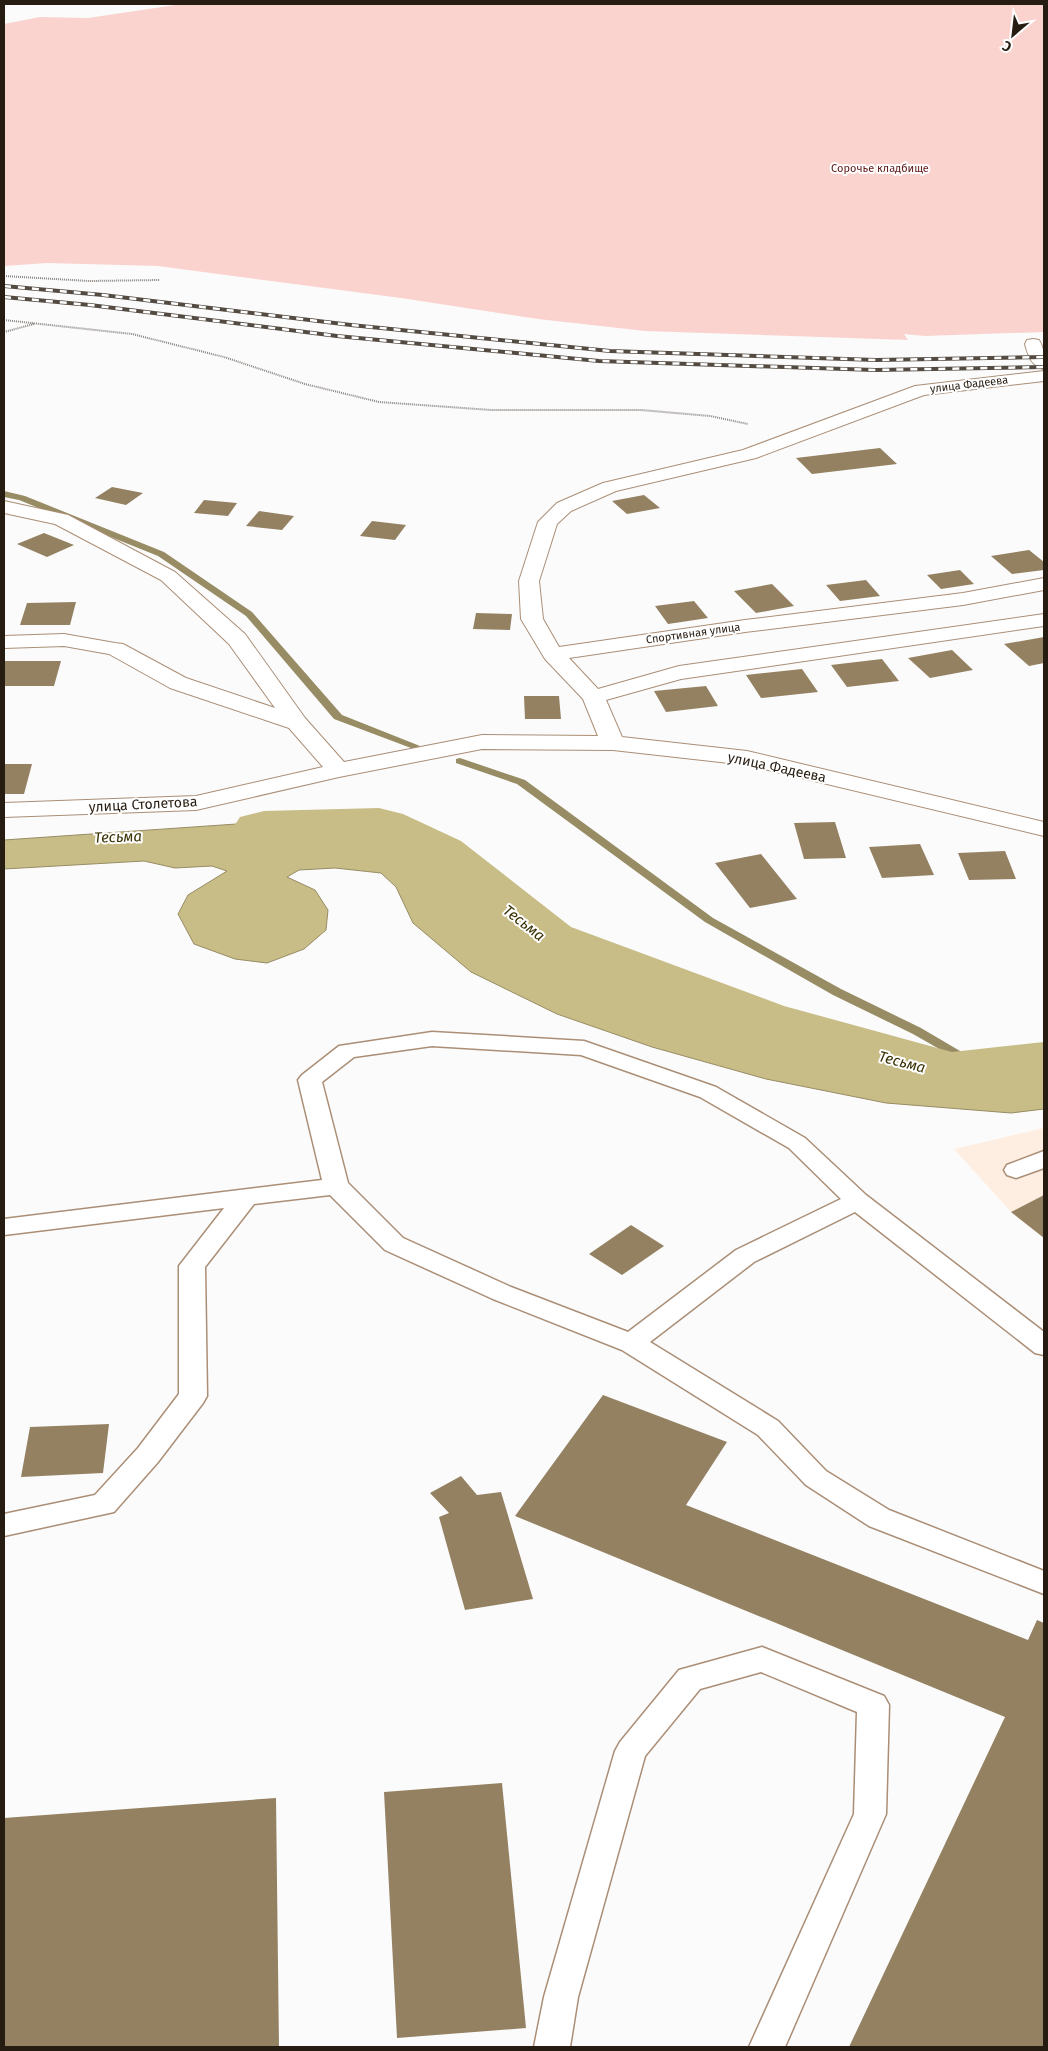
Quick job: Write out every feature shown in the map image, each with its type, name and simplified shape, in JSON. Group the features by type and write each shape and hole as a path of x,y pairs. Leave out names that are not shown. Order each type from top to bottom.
{"street":[{"path":"1033,344 1038,358 1044,364"},
{"name":"улица Фадеева","path":"553,654 532,619 529,581 548,522 564,507 610,487 749,454 921,390 1044,376"},
{"path":"4,507 60,519 168,576 237,639 297,723 339,770"},
{"name":"Спортивная улица","path":"553,654 745,626 963,599 1044,584"},
{"path":"593,697 679,673 1044,620"},
{"path":"4,642 64,640 115,650 178,683 297,723"},
{"path":"553,654 593,697 613,743"},
{"name":"улица Фадеева","path":"339,770 482,742 613,743 747,758 1044,829"},
{"name":"улица Столетова","path":"4,810 196,803 339,770"}],"lane":[{"path":"1044,1346 857,1201 797,1143 708,1092 584,1048 432,1040 347,1050 310,1080 336,1186 394,1244 502,1293 631,1343 768,1428 816,1478 879,1518 1044,1584"},
{"path":"1016,1170 1044,1159"},
{"path":"4,1227 336,1186"},
{"path":"4,1525 104,1504 148,1455 193,1396 192,1266 246,1197"},
{"path":"631,1343 745,1256 857,1201"},
{"path":"552,2047 561,1997 631,1751 690,1679 762,1659 873,1705 870,1814 767,2047"}],"path":[{"path":"4,276 89,281 160,280"},
{"path":"4,320 132,334 224,357 305,384 379,402 491,410 641,410 710,416 802,435"},
{"path":"4,332 37,323"}],"shaded area":[{"path":"1044,1128 1044,1238 1011,1212 954,1149"}],"green space":[{"name":"Сорочье кладбище","path":"182,4 1044,4 1044,332 925,336 904,334 908,340 645,331 538,319 401,298 158,266 47,263 4,266 4,24 40,17 88,18"}],"water":[{"path":"309,819 358,825 418,850 465,906 530,952 753,1035 873,1058 1044,1076 1044,1109 1011,1113 886,1103 766,1079 652,1047 557,1014 471,972 413,923 396,887 381,873 335,868 299,870 287,877 315,890 328,910 326,930 304,949 267,963 235,959 194,944 178,914 188,895 227,871 212,866 175,868 144,861 4,869 4,840"}],"building":[{"path":"880,448 897,464 812,474 796,458"},
{"path":"112,487 143,493 126,505 95,498"},
{"path":"644,495 660,508 627,514 612,501"},
{"path":"204,500 237,503 228,516 194,513"},
{"path":"259,511 294,516 282,530 246,526"},
{"path":"372,521 406,525 395,540 360,536"},
{"path":"44,533 74,545 47,557 17,544"},
{"path":"1029,550 1044,562 1044,570 1012,574 991,556"},
{"path":"960,570 974,584 941,589 927,575"},
{"path":"866,580 880,596 840,601 826,585"},
{"path":"772,584 794,606 756,613 734,591"},
{"path":"694,601 708,618 668,624 655,606"},
{"path":"76,602 70,625 20,625 27,603"},
{"path":"476,613 512,614 510,630 473,629"},
{"path":"1044,637 1044,663 1029,666 1004,644"},
{"path":"952,650 973,670 930,678 908,658"},
{"path":"882,659 899,681 847,687 831,665"},
{"path":"4,661 61,661 54,686 4,686"},
{"path":"802,669 818,692 761,698 746,675"},
{"path":"706,686 718,706 666,712 654,691"},
{"path":"524,696 559,696 561,719 525,719"},
{"path":"4,764 32,764 24,794 4,794"},
{"path":"835,822 846,858 804,859 794,823"},
{"path":"920,844 934,875 882,878 869,847"},
{"path":"1005,851 1016,879 969,880 958,853"},
{"path":"761,854 797,899 750,908 715,863"},
{"path":"1044,1195 1044,1238 1011,1212"},
{"path":"631,1225 664,1246 622,1275 589,1254"},
{"path":"603,1395 727,1442 686,1505 1028,1640 1037,1620 1044,1623 1044,2047 849,2047 1005,1717 515,1516"},
{"path":"109,1424 103,1473 21,1477 30,1427"},
{"path":"461,1476 477,1495 501,1492 533,1599 465,1610 439,1517 449,1513 430,1493"},
{"path":"502,1783 526,2028 397,2038 384,1792"},
{"path":"276,1798 279,2047 4,2047 4,1818"}],"waterway":[{"path":"4,494 22,498 161,554 249,614 338,717 415,746"},
{"path":"460,761 521,782 709,920 837,992 917,1031 988,1071"},
{"name":"Тесьма","path":"264,831 379,828 437,855 546,942 758,1022 950,1075 1044,1065"}],"railway":[{"path":"4,286 103,295 351,325 610,351 876,360 1044,357"},
{"path":"4,297 90,305 337,336 599,361 875,370 1044,367"}]}
